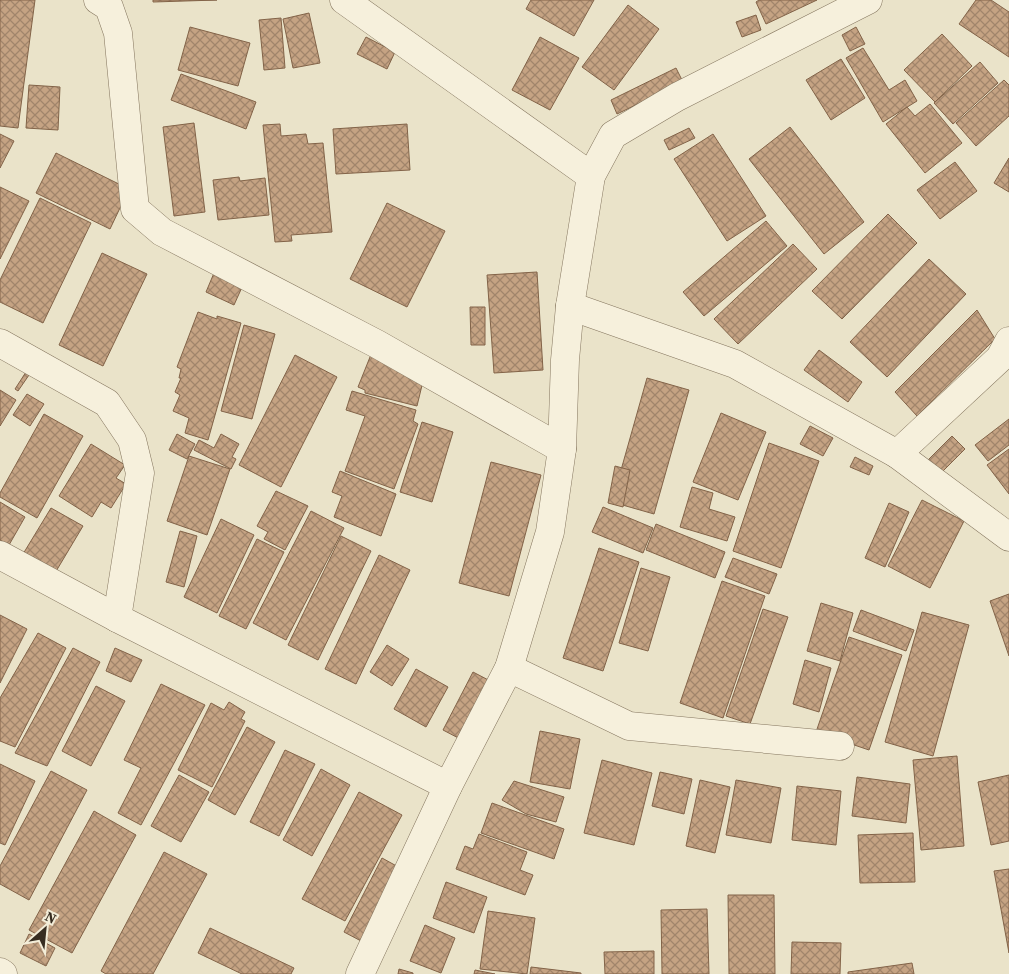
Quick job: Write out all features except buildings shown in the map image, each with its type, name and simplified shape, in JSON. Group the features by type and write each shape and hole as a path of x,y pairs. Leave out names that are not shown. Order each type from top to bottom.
{"street":[{"path":"98,0 109,7 118,32 135,209 162,232 377,344 562,449"},
{"path":"344,0 592,176"},
{"path":"360,974 448,786 510,668 550,532 562,449 565,360 570,306 592,176 613,135 677,97 868,0"},
{"path":"570,306 735,364 896,454 1009,537"},
{"path":"896,454 1000,358 1009,341"},
{"path":"0,343 107,403 132,440 140,473 117,618"},
{"path":"0,555 117,618 448,786"},
{"path":"510,668 629,726 840,746"}]}
